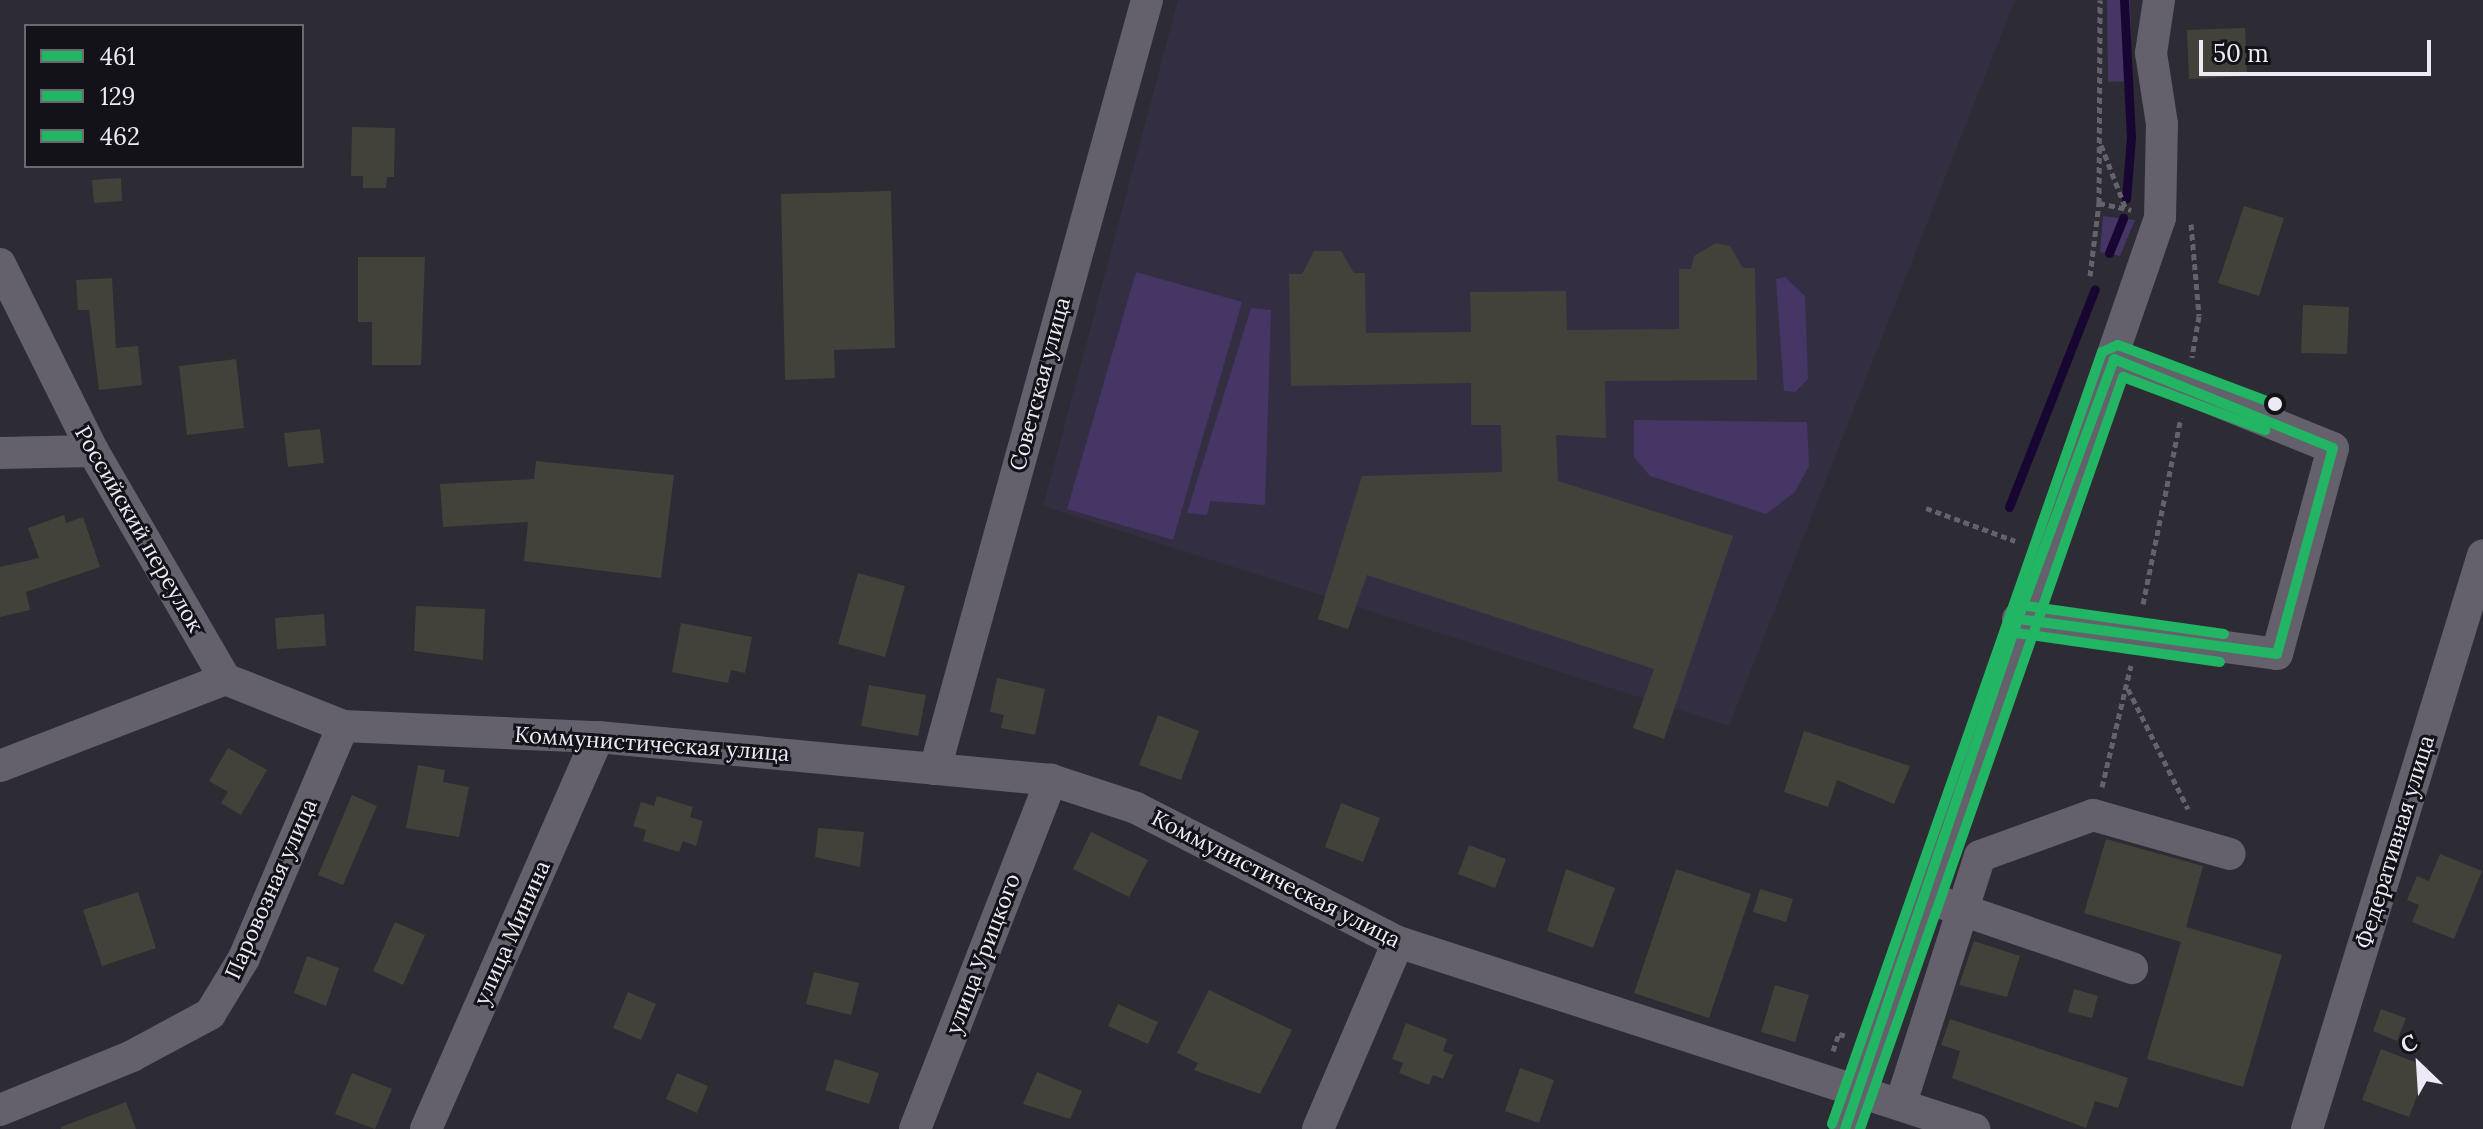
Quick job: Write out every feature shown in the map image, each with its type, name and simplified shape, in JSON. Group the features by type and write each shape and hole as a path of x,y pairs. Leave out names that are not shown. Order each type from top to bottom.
{"street":[{"name":"Советская улица","path":"935,769 1147,0"},
{"path":"1845,1129 2018,619 2114,359 2160,218 2162,124 2151,53 2159,0"},
{"name":"Российский переулок","path":"0,264 93,451 225,679"},
{"path":"2018,619 2277,654 2333,448 2270,417 2114,359"},
{"path":"0,453 93,451"},
{"name":"Федеративная улица","path":"2307,1129 2483,555"},
{"path":"0,766 225,679 343,726"},
{"name":"Коммунистическая улица","path":"343,726 598,737 1051,780 1136,808 1398,942 1857,1094 1901,1103 1974,1129"},
{"name":"Паровозная улица","path":"0,1110 132,1056 210,1014 244,958 343,726"},
{"name":"улица Минина","path":"426,1129 598,737"},
{"name":"улица Урицкого","path":"915,1129 1051,780"},
{"path":"1901,1103 1980,856 2093,815 2230,854"},
{"path":"1924,897 2132,968"},
{"path":"1318,1129 1398,942"}],"path":[{"path":"2090,276 2099,203 2100,0"},
{"path":"2100,144 2126,209"},
{"path":"2099,203 2137,212"},
{"path":"2191,363 2199,316 2192,224"},
{"path":"1926,508 2042,551"},
{"path":"2127,688 2185,804"}],"shaded area":[{"path":"1178,0 2015,0 1729,726 1043,506"},
{"path":"2107,0 2130,0 2132,81 2108,82"},
{"path":"2103,216 2135,220 2120,256 2100,252"},
{"path":"1136,272 1242,302 1173,540 1067,509"},
{"path":"1785,277 1805,296 1808,379 1795,392 1784,391 1776,279"},
{"path":"1251,308 1271,310 1265,505 1210,501 1207,515 1187,513"},
{"path":"1634,420 1807,422 1809,466 1795,492 1766,514 1650,476 1634,457"}],"building":[{"path":"2245,28 2247,76 2189,79 2187,30"},
{"path":"352,127 395,128 394,177 387,177 386,188 363,188 363,176 351,176"},
{"path":"121,178 122,201 94,203 92,180"},
{"path":"891,191 895,348 834,350 835,378 785,380 781,194"},
{"path":"2244,206 2284,218 2259,296 2218,283"},
{"path":"1716,243 1730,246 1743,268 1755,268 1757,380 1605,381 1606,438 1556,435 1558,481 1733,536 1664,739 1633,728 1654,669 1367,575 1348,629 1318,619 1362,476 1502,472 1501,425 1471,425 1471,383 1291,386 1289,274 1302,274 1314,251 1341,251 1354,273 1365,273 1366,333 1471,332 1470,292 1566,291 1567,330 1679,329 1679,269 1691,269 1694,256"},
{"path":"358,257 425,257 421,365 372,365 372,322 358,322"},
{"path":"112,278 116,348 138,346 142,385 99,390 89,310 78,310 76,280"},
{"path":"2303,305 2349,307 2347,354 2301,353"},
{"path":"236,359 244,428 187,435 179,366"},
{"path":"320,429 324,463 288,467 284,433"},
{"path":"536,461 674,475 661,578 524,561 528,522 443,527 440,484 534,479"},
{"path":"64,515 66,523 83,517 100,567 26,592 30,610 0,617 0,567 39,558 28,528"},
{"path":"858,573 905,586 885,657 838,644"},
{"path":"416,606 485,609 483,660 414,651"},
{"path":"324,614 326,646 277,649 275,618"},
{"path":"681,623 752,637 745,673 731,670 728,683 672,672"},
{"path":"997,678 1045,689 1035,735 1001,728 1004,715 990,712"},
{"path":"869,685 926,695 918,736 861,726"},
{"path":"1158,715 1199,731 1181,780 1139,765"},
{"path":"1804,731 1910,766 1894,804 1837,780 1828,807 1784,792"},
{"path":"228,748 267,770 241,815 221,803 228,792 209,781"},
{"path":"418,765 445,770 443,782 469,787 459,837 406,828"},
{"path":"352,795 377,806 343,885 318,875"},
{"path":"657,796 693,807 690,817 703,821 696,846 683,841 679,852 643,841 646,830 633,826 641,802 654,806"},
{"path":"1341,803 1380,818 1363,862 1325,847"},
{"path":"818,828 864,832 860,867 815,857"},
{"path":"1091,832 1148,860 1129,897 1073,869"},
{"path":"2106,839 2203,866 2186,927 2282,955 2243,1087 2147,1059 2181,942 2084,913"},
{"path":"1469,845 1506,859 1495,888 1458,874"},
{"path":"2440,854 2482,871 2454,939 2412,922 2419,905 2407,900 2417,876 2429,881"},
{"path":"1566,869 1615,888 1593,948 1547,931"},
{"path":"1676,869 1751,894 1709,1018 1634,993"},
{"path":"1760,889 1793,899 1786,922 1753,912"},
{"path":"138,892 156,948 102,966 83,910"},
{"path":"395,922 425,935 403,985 373,971"},
{"path":"1974,941 2020,956 2007,997 1959,985"},
{"path":"307,956 339,968 326,1006 294,993"},
{"path":"814,972 859,983 851,1015 806,1004"},
{"path":"1775,985 1809,995 1795,1042 1761,1032"},
{"path":"2074,989 2098,996 2092,1018 2068,1012"},
{"path":"1209,990 1292,1030 1260,1094 1194,1070 1198,1063 1177,1053"},
{"path":"628,992 656,1004 641,1040 613,1028"},
{"path":"1118,1004 1158,1022 1148,1044 1108,1026"},
{"path":"2381,1009 2406,1018 2397,1041 2373,1031"},
{"path":"1950,1019 2128,1078 2118,1108 2095,1101 2086,1128 1952,1078 1960,1051 1941,1045"},
{"path":"1406,1023 1447,1039 1443,1051 1453,1055 1443,1079 1433,1075 1429,1085 1399,1073 1403,1063 1392,1059"},
{"path":"2381,1049 2428,1067 2409,1117 2362,1100"},
{"path":"835,1059 879,1073 869,1104 825,1090"},
{"path":"1520,1068 1554,1080 1539,1123 1505,1111"},
{"path":"1037,1072 1082,1091 1070,1119 1023,1104"},
{"path":"352,1073 392,1089 375,1129 335,1114"},
{"path":"677,1073 708,1086 697,1113 666,1099"},
{"path":"126,1102 136,1129 61,1129 61,1127"}],"waterway":[{"path":"2124,0 2131,137 2126,199"},
{"path":"2109,253 2123,218"},
{"path":"2009,507 2095,289"}],"transit line":[{"name":"462","path":"1832,1124 2102,352 2118,345 2275,404"},
{"name":"461","path":"2114,359 2333,448 2277,654 2018,619 2114,359"},
{"name":"129","path":"1860,1129 2123,377 2265,430"},
{"name":"462","path":"2020,605 2224,634"},
{"name":"461","path":"1845,1129 2018,619"},
{"name":"129","path":"2016,633 2220,662"}]}
